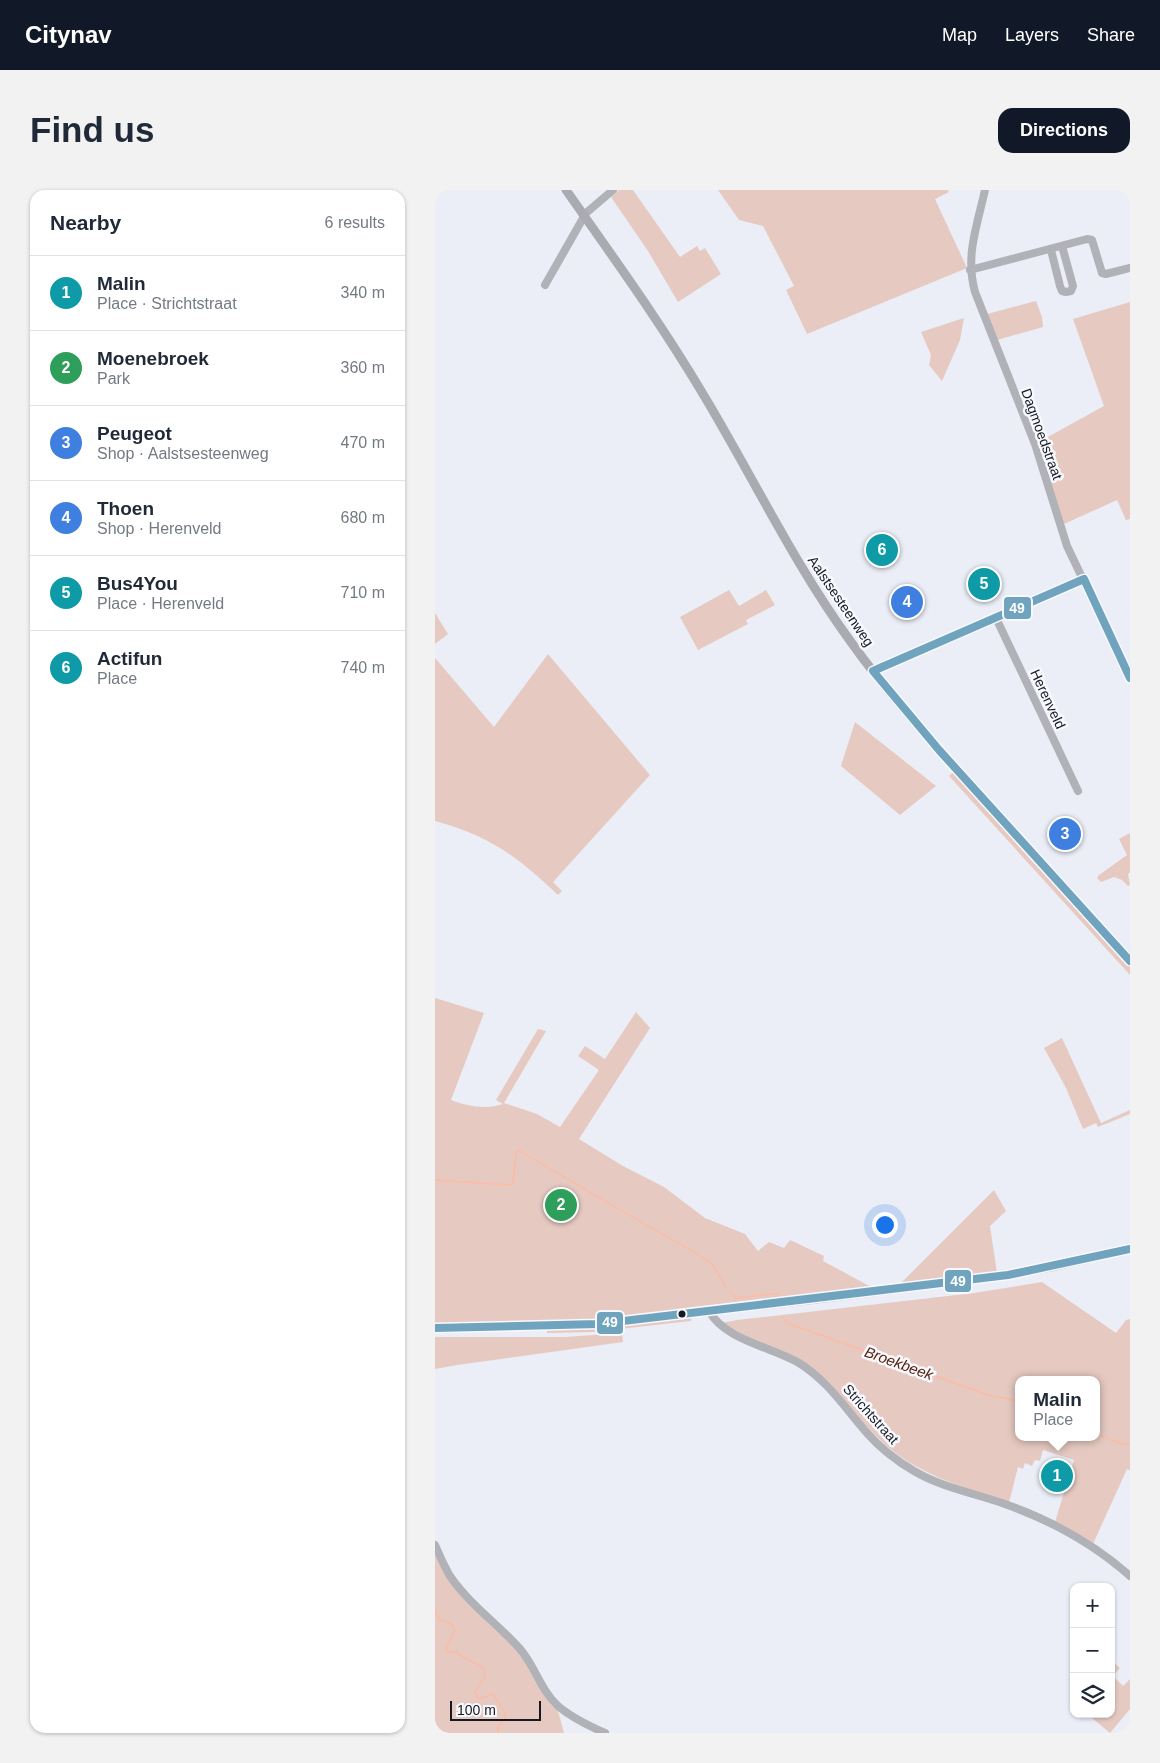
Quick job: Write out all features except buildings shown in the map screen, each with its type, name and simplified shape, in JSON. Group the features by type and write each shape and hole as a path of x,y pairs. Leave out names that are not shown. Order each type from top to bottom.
{"main road":[{"name":"Aalstsesteenweg","path":"566,190 644,301 703,393 773,520 811,583 851,642 939,750 1130,961"},
{"path":"435,1328 598,1324 966,1281 1051,1267 1130,1250"}],"street":[{"path":"545,285 584,216 613,190"},
{"name":"Dagmoedstraat","path":"985,190 971,249 970,270 975,292 1035,444 1067,546 1130,678"},
{"path":"970,270 1087,239 1092,240 1102,272 1106,274 1130,268"},
{"path":"1051,250 1062,292 1071,291 1073,286 1061,246"},
{"path":"873,671 1084,579"},
{"name":"Herenveld","path":"996,618 1078,791"},
{"name":"Strichtstraat","path":"709,1311 715,1320 735,1335 787,1357 818,1377 839,1398 880,1446 914,1471 930,1479 1005,1504 1052,1524 1103,1554 1130,1576"},
{"path":"435,1545 442,1563 451,1578 520,1649 558,1706 605,1733"}],"shaded area":[{"path":"619,190 633,190 680,257 697,246 700,251 705,248 721,274 678,302 648,251 611,197"},
{"path":"718,190 948,190 949,192 935,199 967,268 807,334 786,290 794,286 763,226 739,220"},
{"path":"1036,301 1042,317 1043,327 997,340 987,314"},
{"path":"1130,302 1130,519 1126,520 1117,500 1064,524 1037,443 1104,406 1073,319"},
{"path":"964,318 960,340 942,381 929,365 931,355 921,332"},
{"path":"729,590 739,606 766,590 775,605 746,620 748,624 698,650 680,617"},
{"path":"435,613 448,634 435,644"},
{"path":"548,654 650,775 553,882 562,891 558,895 530,870 502,849 472,834 435,821 435,658 494,727"},
{"path":"855,722 936,786 900,815 841,766"},
{"path":"953,772 1130,966 1130,975 949,776"},
{"path":"1130,833 1130,872 1128,874 1130,885 1128,886 1122,880 1114,877 1101,882 1097,878 1099,875 1127,855 1119,839"},
{"path":"435,998 484,1013 451,1100 463,1104 490,1107 503,1104 496,1100 538,1029 546,1031 504,1103 537,1114 560,1127 599,1070 578,1056 585,1046 605,1059 636,1012 650,1028 579,1139 623,1166 664,1187 705,1218 745,1234 758,1251 769,1242 784,1248 790,1240 824,1256 823,1261 873,1288 588,1320 435,1324"},
{"path":"1062,1038 1101,1123 1130,1110 1130,1114 1098,1127 1096,1123 1083,1129 1066,1088 1044,1048"},
{"path":"994,1190 1006,1211 990,1226 997,1273 900,1284"},
{"path":"1042,1282 1116,1333 1126,1320 1130,1319 1130,1470 1127,1469 1093,1544 1055,1522 1074,1460 1043,1450 1040,1461 1035,1460 1032,1466 1025,1463 1023,1469 1018,1467 1009,1503 956,1485 923,1470 893,1451 870,1430 825,1379 808,1365 791,1355 745,1336 722,1323 974,1293"},
{"path":"692,1316 691,1321 593,1332 547,1333 547,1329"},
{"path":"622,1333 623,1342 435,1369 435,1337 565,1337"},
{"path":"435,1552 440,1564 519,1650 550,1704 558,1711 564,1733 435,1733"},
{"path":"1115,1664 1120,1668 1115,1674"},
{"path":"1115,1678 1123,1686 1130,1679 1130,1709 1110,1733 1092,1718 1115,1718"}],"waterway":[{"name":"Broekbeek","path":"435,1180 513,1184 516,1152 518,1150 634,1218"},
{"name":"Broekbeek","path":"636,1219 706,1259 713,1265 726,1288"},
{"name":"Broekbeek","path":"731,1292 736,1298 778,1293 780,1296"},
{"name":"Broekbeek","path":"783,1318 787,1323 991,1396 1015,1401"},
{"name":"Broekbeek","path":"1107,1438 1123,1444 1130,1444"},
{"path":"435,1610 437,1616 442,1621 451,1623 455,1631 446,1648 447,1652 457,1652 484,1669 485,1677 475,1692 478,1698 493,1694 505,1713 505,1719 498,1727 498,1733"}],"transit line":[{"name":"49","path":"1130,678 1084,579 873,671 939,750 1130,961"},
{"name":"49","path":"435,1328 598,1324 1008,1275 1130,1249"}],"place":[{"name":"Actifun","path":"882,550"},
{"name":"Bus4You","path":"984,584"},
{"name":"Thoen","path":"907,602"},
{"name":"Peugeot","path":"1065,834"},
{"name":"Moenebroek","path":"561,1205"},
{"name":"Malin","path":"1057,1476"}]}
